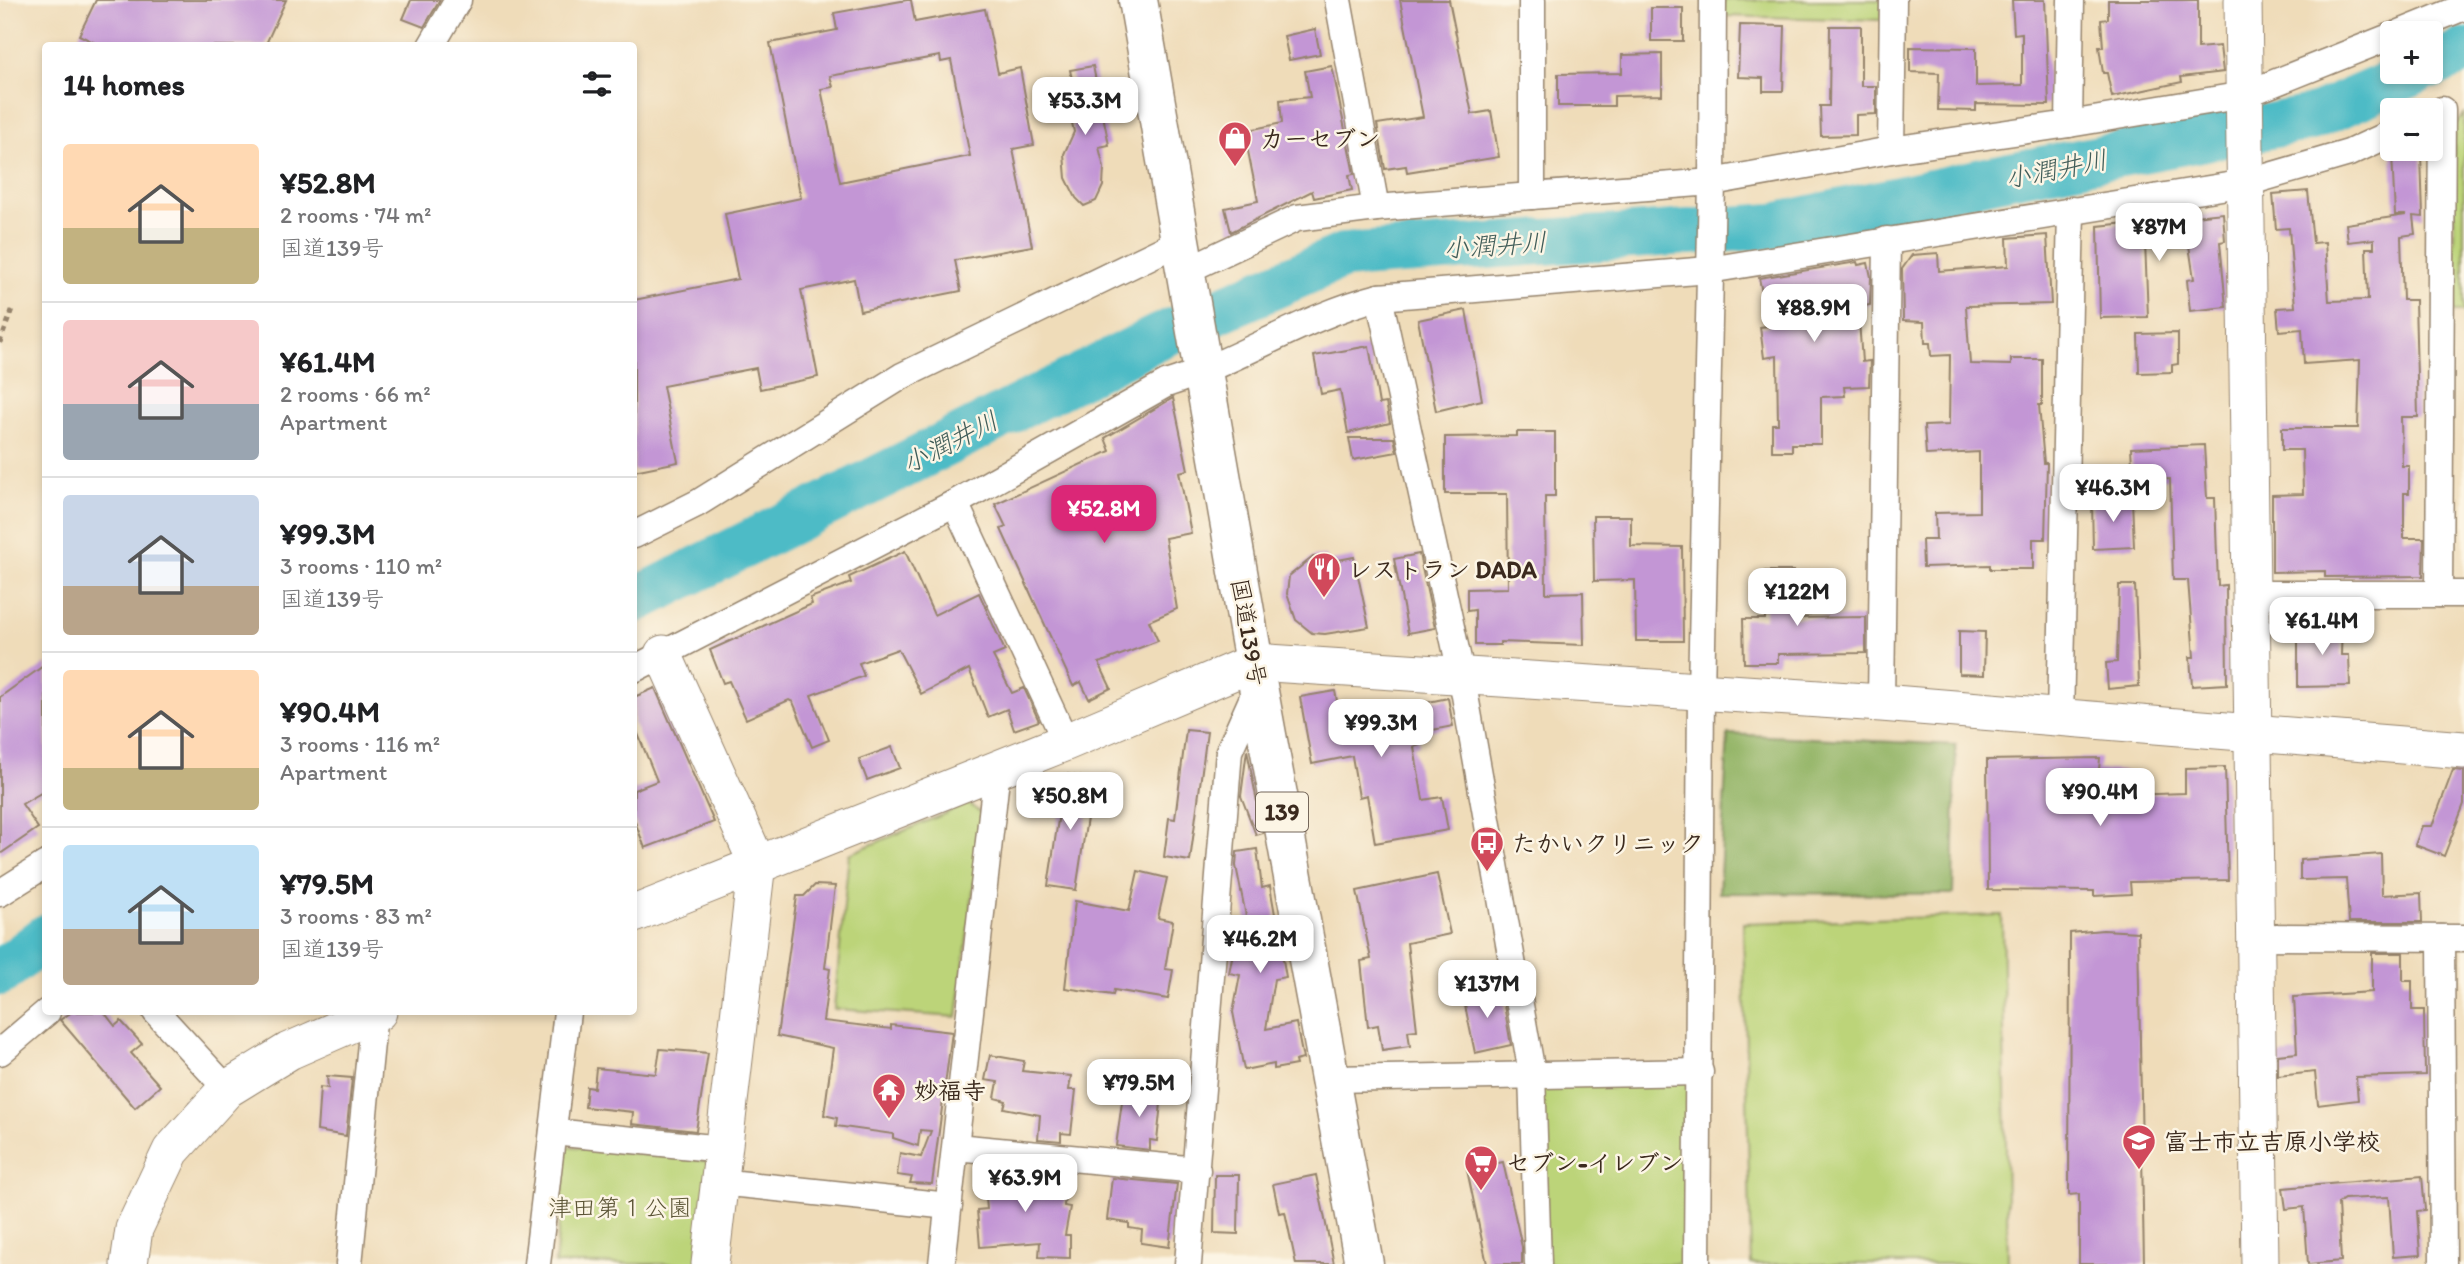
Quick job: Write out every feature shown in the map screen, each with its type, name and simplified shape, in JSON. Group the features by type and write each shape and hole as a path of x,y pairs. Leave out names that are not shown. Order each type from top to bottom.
{"highway":[{"name":"国道139号","path":"1139,0 1184,266 1364,1264"}],"street":[{"path":"432,42 458,0"},
{"path":"1338,0 1376,208"},
{"path":"1532,0 1532,196"},
{"path":"1697,1264 1701,691 1712,182 1713,0"},
{"path":"1891,150 1893,0"},
{"path":"2069,124 2071,0"},
{"path":"2243,0 2260,1264"},
{"path":"2423,21 2448,8"},
{"path":"637,534 698,503 902,376 1184,266 1297,218 1376,208 1712,182 1891,150 2069,124 2244,94 2380,41"},
{"path":"2249,594 2451,594 2446,108"},
{"path":"710,1264 757,863 648,661 955,503 1166,384 1339,307 1379,297 1709,270 2246,183 2349,153 2380,139"},
{"path":"2060,720 2071,210"},
{"path":"1881,703 1887,240"},
{"path":"1379,297 1461,673 1531,1073 1538,1264"},
{"path":"955,503 1066,742"},
{"path":"637,913 1066,742 1257,674 1461,673 1881,703 2060,720 2464,750"},
{"path":"1188,1264 1229,751 1257,674"},
{"path":"942,1264 997,769"},
{"path":"0,893 42,867"},
{"path":"2256,937 2453,938 2443,1264"},
{"path":"0,1052 43,1015"},
{"path":"159,1015 227,1089"},
{"path":"129,1264 134,1229 171,1151 227,1089 289,1051 369,1015"},
{"path":"349,1264 376,1015"},
{"path":"537,1264 567,1015"},
{"path":"1332,1079 1531,1073 1700,1072"},
{"path":"553,1132 720,1166 949,1206"},
{"path":"956,1147 1197,1170"}],"path":[{"path":"0,343 13,306"}],"green space":[{"path":"1724,0 1882,0 1882,20 1724,16"},
{"path":"2464,114 2464,312 2454,312 2454,126"},
{"path":"1728,734 1956,745 1953,894 1719,893"},
{"path":"968,804 983,814 957,1017 834,1009 849,854"},
{"path":"2002,915 2008,1264 1751,1264 1743,923"},
{"path":"1537,1079 1691,1080 1697,1264 1547,1264"},
{"name":"津田第１公園","path":"567,1146 708,1161 697,1264 555,1264"}],"building":[{"path":"96,0 286,0 267,42 93,42 79,35"},
{"path":"411,0 440,0 424,27 403,19"},
{"path":"907,0 911,0 915,22 985,9 998,73 1020,68 1034,145 1013,149 1032,246 955,260 961,291 860,311 854,279 801,290 818,377 760,389 756,368 663,386 678,462 637,470 637,299 738,279 725,214 801,198 770,43 837,30 834,13","holes":["940,56 941,62 951,60 970,156 840,182 821,89 833,87 830,76"]},
{"path":"1400,0 1449,0 1472,114 1491,111 1499,157 1407,172 1406,166 1385,169 1377,124 1423,117"},
{"path":"2012,0 2045,0 2049,105 1976,104 1976,111 1938,110 1939,73 1910,72 1910,47 1976,48 1976,86 2022,85 2022,33 2014,34"},
{"path":"2108,0 2198,0 2198,48 2220,46 2223,72 2181,77 2182,82 2112,97 2107,73 2103,73 2099,47 2103,47 2101,20 2108,19"},
{"path":"1651,8 1683,8 1683,41 1651,41"},
{"path":"1740,25 1785,26 1783,91 1763,91 1763,78 1738,77"},
{"path":"1830,26 1861,26 1861,86 1876,86 1876,114 1856,115 1856,135 1821,136 1820,106 1829,106"},
{"path":"1315,29 1320,54 1289,60 1284,36"},
{"path":"1662,54 1662,95 1614,96 1614,106 1558,106 1558,74 1622,73 1622,55"},
{"path":"1093,66 1109,145 1099,147 1104,168 1103,186 1096,201 1084,206 1076,198 1066,178 1064,154 1074,132 1064,86 1073,84 1070,70"},
{"path":"1332,66 1354,174 1349,175 1352,190 1314,198 1312,191 1231,232 1225,208 1258,201 1244,131 1282,123 1280,100 1310,97 1305,71"},
{"path":"2392,161 2421,161 2423,217 2413,216 2415,234 2401,236 2403,300 2415,300 2418,417 2401,417 2402,466 2409,466 2409,493 2404,493 2404,538 2424,538 2423,576 2325,577 2325,571 2272,572 2272,495 2303,494 2302,450 2282,450 2282,428 2358,428 2360,360 2304,364 2302,329 2279,331 2277,308 2295,307 2289,228 2276,229 2273,194 2308,191 2313,243 2325,242 2329,301 2368,300 2366,248 2374,248 2374,239 2348,242 2346,224 2406,215 2395,215"},
{"path":"2223,213 2225,241 2220,242 2226,307 2190,311 2187,280 2194,279 2188,239 2145,242 2148,317 2100,318 2098,226"},
{"path":"2047,235 2051,304 1966,306 1970,364 2011,365 2011,359 2042,359 2042,405 2039,405 2044,463 2047,463 2045,539 2033,539 2033,569 1990,569 1990,565 1923,567 1922,540 1936,540 1935,513 1979,512 1979,452 1926,455 1924,426 1949,425 1950,355 1931,356 1930,343 1925,343 1924,322 1903,321 1902,269 1912,255 1938,253 1939,271 2008,266 2007,238"},
{"path":"1857,262 1858,265 1868,263 1871,277 1870,305 1858,307 1862,362 1870,361 1869,386 1844,387 1845,396 1821,397 1821,444 1792,444 1792,451 1772,451 1772,424 1778,424 1777,356 1764,358 1760,327 1769,326 1759,278"},
{"path":"1466,310 1482,400 1436,411 1418,320"},
{"path":"2178,333 2178,364 2172,365 2172,372 2139,373 2138,334"},
{"path":"1369,346 1379,404 1386,403 1390,423 1348,433 1340,390 1321,394 1314,356"},
{"path":"1173,398 1188,470 1179,472 1191,533 1165,538 1177,609 1149,621 1158,641 1099,663 1111,688 1089,699 1081,682 1073,686 1001,529 1006,527 995,504 1110,451 1105,438"},
{"path":"1517,432 1555,432 1555,496 1545,496 1546,593 1583,592 1584,645 1500,642 1500,645 1475,645 1475,610 1467,611 1467,589 1508,588 1507,494 1445,494 1445,437 1517,436"},
{"path":"1349,438 1394,438 1397,452 1353,460"},
{"path":"2204,445 2207,498 2215,498 2218,586 2226,585 2227,684 2192,686 2190,657 2194,657 2188,580 2173,580 2170,479 2133,481 2131,448"},
{"path":"2132,500 2134,547 2093,549 2092,501"},
{"path":"1593,516 1631,516 1631,546 1682,547 1683,641 1636,641 1635,580 1594,581"},
{"path":"905,551 934,615 979,593 1005,651 993,656 1012,693 1024,688 1039,721 1014,730 1007,709 988,717 969,669 921,694 898,649 859,663 864,676 811,695 829,740 812,747 793,702 789,700 746,719 729,681 723,683 710,650 812,604 810,598 851,583 849,577"},
{"path":"1419,554 1435,628 1408,633 1394,559"},
{"path":"1326,556 1328,562 1354,557 1369,627 1325,634 1312,633 1296,620 1287,594 1289,576 1313,557"},
{"path":"1765,571 1793,571 1793,618 1866,617 1866,653 1778,654 1778,663 1744,663 1743,619 1765,619"},
{"path":"2119,585 2135,585 2139,686 2108,689 2106,663 2117,662"},
{"path":"2342,624 2341,655 2349,655 2350,686 2298,687 2298,626"},
{"path":"1959,631 1985,632 1984,675 1959,674"},
{"path":"42,667 42,792 22,804 38,828 0,854 0,697"},
{"path":"655,688 714,822 645,848 637,827 637,789 657,781 637,731 637,696"},
{"path":"1335,691 1339,711 1385,711 1448,698 1453,726 1417,733 1419,745 1414,747 1423,800 1442,797 1448,830 1375,843 1367,795 1359,797 1352,756 1312,764 1300,697"},
{"path":"1186,730 1207,732 1190,861 1164,857 1169,818 1175,819"},
{"path":"892,747 900,768 867,780 859,759"},
{"path":"1247,750 1263,833 1256,835 1241,796"},
{"path":"2100,758 2099,770 2126,771 2127,795 2185,793 2185,768 2225,767 2228,880 2130,882 2131,894 2094,896 2094,891 1988,890 1987,760"},
{"path":"2453,770 2464,771 2464,804 2444,856 2415,845 2422,826 2432,826"},
{"path":"1065,774 1093,779 1076,890 1048,886"},
{"path":"1257,849 1262,888 1270,886 1286,977 1274,979 1266,1029 1296,1023 1303,1059 1295,1061 1296,1065 1274,1069 1274,1064 1244,1070 1233,1012 1240,975 1229,973 1235,942 1243,943 1240,928 1248,926 1236,866 1237,852"},
{"path":"2381,854 2382,895 2421,893 2422,922 2349,922 2346,879 2300,880 2300,860"},
{"path":"1138,871 1167,878 1158,918 1173,921 1165,969 1173,970 1168,999 1114,990 1113,995 1065,988 1075,901 1129,911"},
{"path":"1437,874 1450,934 1407,943 1417,1030 1408,1031 1410,1046 1382,1050 1378,1025 1368,1027 1361,961 1371,959 1357,891"},
{"path":"815,885 835,886 825,968 830,969 823,1021 891,1029 891,1025 952,1032 932,1184 910,1183 912,1177 897,1175 900,1153 921,1157 931,1131 920,1130 918,1146 893,1138 893,1134 836,1126 837,1118 824,1115 833,1048 777,1036 797,896 804,896"},
{"path":"2103,930 2138,932 2144,1264 2079,1264 2079,1194 2069,1195 2070,933"},
{"path":"2372,953 2403,953 2403,981 2412,981 2412,1010 2424,1010 2425,1075 2356,1077 2358,1100 2318,1105 2315,1072 2278,1076 2278,1055 2297,1053 2294,997 2372,992"},
{"path":"1501,988 1511,1045 1475,1053 1463,996"},
{"path":"68,1015 106,1015 115,1026 121,1021 142,1044 131,1053 160,1086 135,1108 60,1020"},
{"path":"660,1049 708,1053 696,1131 632,1124 633,1112 585,1107 587,1087 594,1088 596,1068 656,1074"},
{"path":"990,1055 1024,1061 1022,1071 1071,1076 1069,1090 1076,1090 1071,1134 1061,1133 1061,1141 1038,1139 1040,1115 1004,1108 1006,1101 995,1098 998,1082 985,1080"},
{"path":"327,1076 352,1078 346,1136 317,1131 320,1087 328,1088"},
{"path":"1124,1087 1157,1091 1156,1102 1161,1103 1157,1141 1150,1140 1150,1150 1116,1146"},
{"path":"1503,1162 1522,1247 1522,1264 1487,1264 1467,1170"},
{"path":"1015,1173 1066,1182 1064,1206 1070,1207 1065,1235 1070,1235 1070,1258 1039,1257 1040,1242 980,1247 977,1210 987,1209 984,1175"},
{"path":"1215,1175 1239,1175 1238,1234 1214,1233"},
{"path":"1316,1175 1334,1264 1296,1264 1285,1212 1279,1213 1273,1184"},
{"path":"2422,1176 2425,1210 2417,1211 2420,1255 2393,1257 2389,1197 2344,1199 2338,1203 2341,1261 2308,1264 2304,1207 2286,1209 2283,1188"},
{"path":"1112,1178 1177,1184 1169,1247 1141,1243 1142,1230 1129,1228 1129,1223 1107,1220"}],"waterway":[{"name":"小潤井川","path":"2443,61 2464,51"},
{"name":"小潤井川","path":"637,599 1158,337 1343,256 1774,226 2010,175 2311,118 2389,84"},
{"name":"小潤井川","path":"0,973 42,940"}],"place":[{"name":"カーセブン","path":"1235,168"},
{"name":"レストラン DADA","path":"1324,599"},
{"name":"たかいクリニック","path":"1487,873"},
{"name":"妙福寺","path":"889,1120"},
{"name":"富士市立吉原小学校","path":"2139,1171"},
{"name":"セブン-イレブン","path":"1481,1192"}]}
